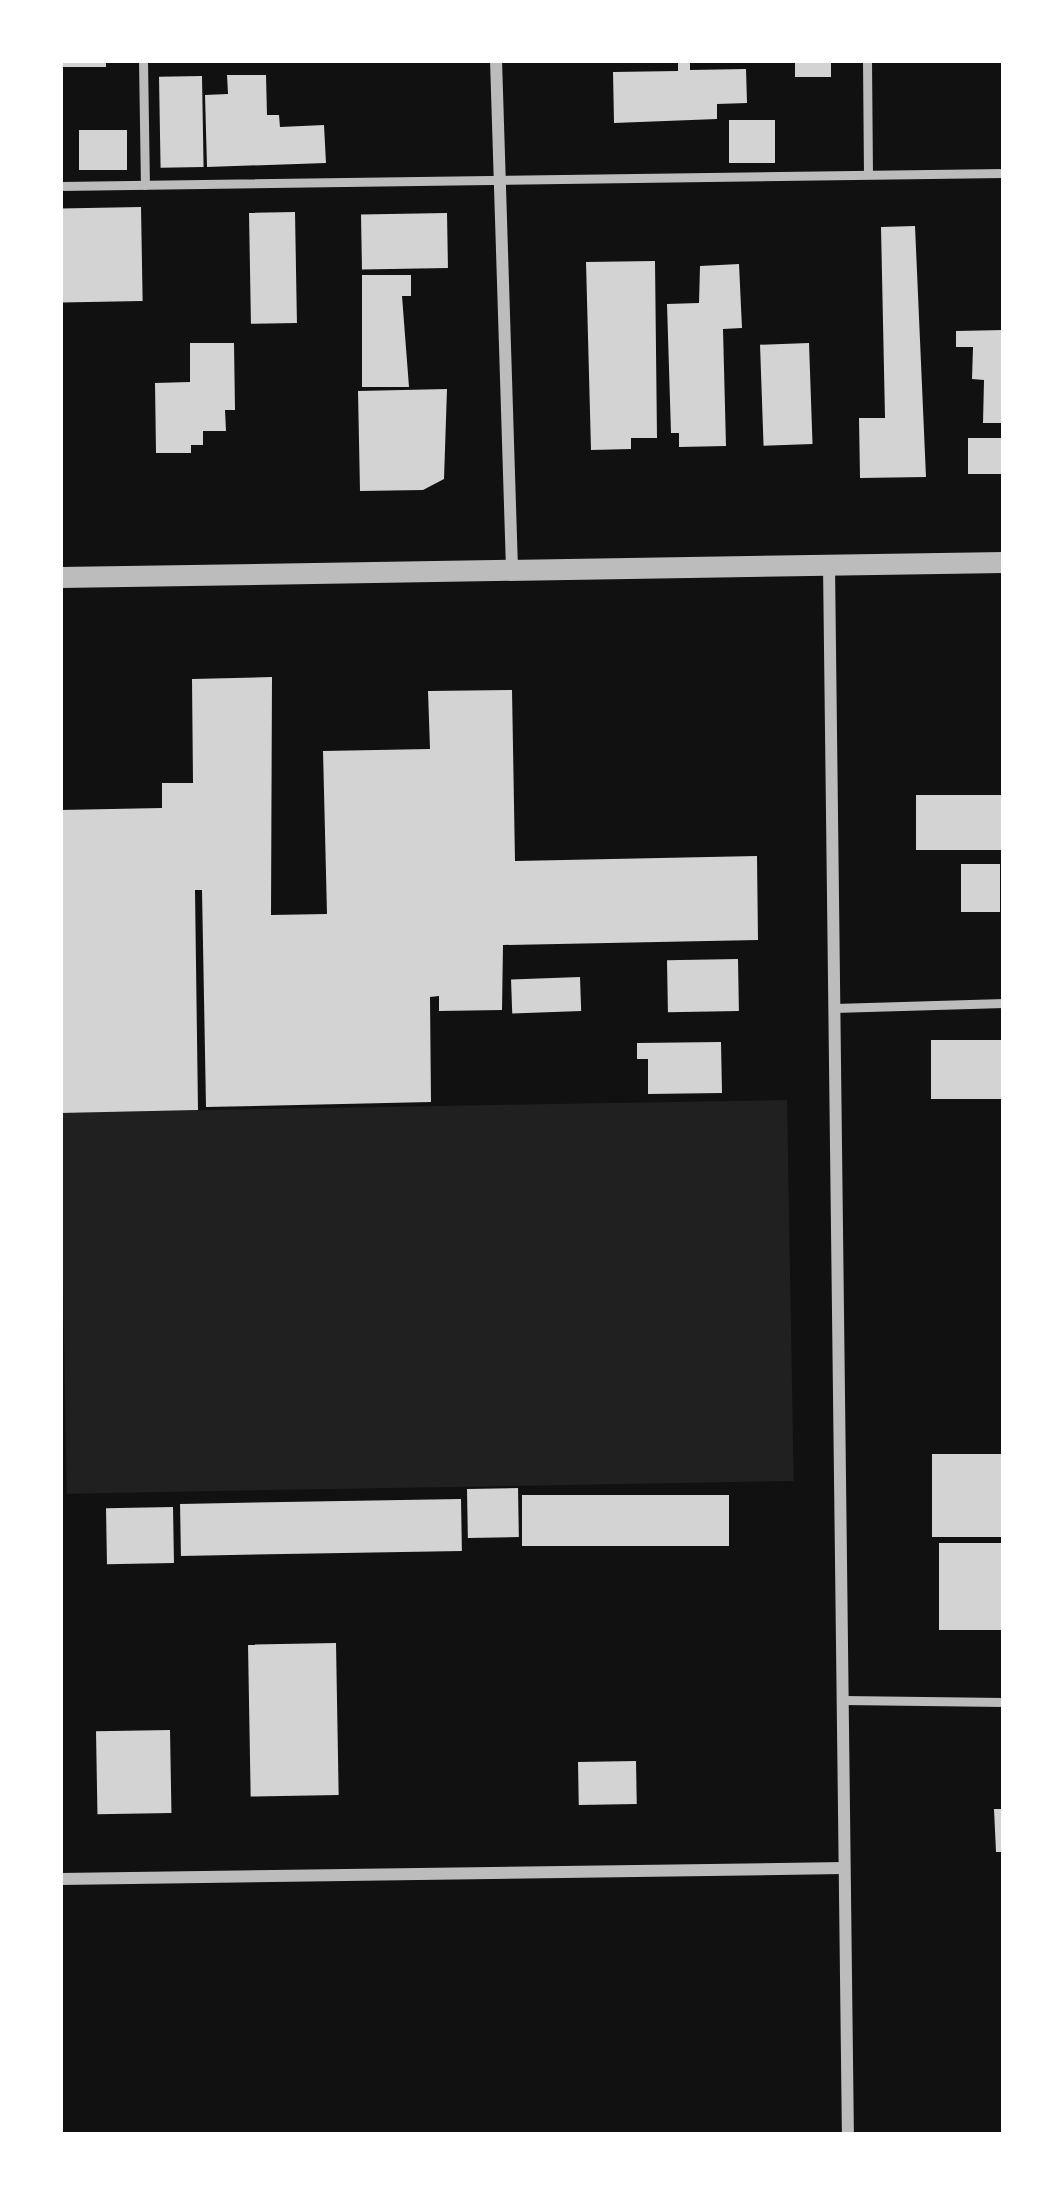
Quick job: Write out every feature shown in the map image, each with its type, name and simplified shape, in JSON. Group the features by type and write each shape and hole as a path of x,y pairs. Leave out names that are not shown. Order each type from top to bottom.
{"street":[{"path":"496,60 512,570"},
{"path":"60,577 1004,562"},
{"path":"829,565 848,2135"},
{"path":"60,1880 844,1868"}],"lane":[{"path":"143,60 145,185"},
{"path":"867,60 868,174"},
{"path":"60,186 1004,173"},
{"path":"834,1008 1004,1003"},
{"path":"843,1700 1004,1702"}],"shaded area":[{"path":"787,1100 794,1481 67,1494 60,1113"}],"building":[{"path":"60,60 106,60 106,67 60,67"},
{"path":"795,60 831,60 831,77 795,77"},
{"path":"678,63 690,63 690,70 746,69 747,103 717,104 717,119 614,123 613,72 678,71"},
{"path":"227,75 266,75 267,115 279,115 280,127 324,125 326,163 207,167 205,95 228,94"},
{"path":"202,76 204,167 161,168 159,77"},
{"path":"729,120 775,120 775,163 729,163"},
{"path":"79,130 127,130 127,170 79,170"},
{"path":"141,207 143,301 62,302 60,208"},
{"path":"295,212 297,323 251,324 249,213"},
{"path":"447,213 448,268 362,269 361,215"},
{"path":"915,226 926,477 860,478 859,418 885,418 881,227"},
{"path":"655,261 657,438 631,438 631,449 591,450 586,262"},
{"path":"739,264 742,328 723,329 726,446 679,447 679,433 671,433 667,304 699,303 700,266"},
{"path":"362,275 411,275 411,296 402,296 409,387 362,387"},
{"path":"1004,330 1004,414 1001,423 983,423 984,380 972,379 973,347 956,347 956,331"},
{"path":"190,343 234,343 235,410 225,410 226,431 203,431 203,445 191,445 191,453 156,453 155,383 190,382"},
{"path":"809,343 813,444 764,446 760,345"},
{"path":"447,389 444,479 423,490 360,491 358,391"},
{"path":"968,438 1004,438 1004,474 968,474"},
{"path":"272,677 271,915 327,914 323,751 430,749 428,691 512,690 515,861 757,856 758,940 503,945 502,1010 439,1011 439,996 430,997 431,1102 206,1107 202,890 195,890 198,1110 60,1113 60,810 162,808 162,783 193,783 192,679"},
{"path":"916,795 1004,795 1004,850 916,850"},
{"path":"961,864 1000,864 1000,912 961,912"},
{"path":"738,959 739,1011 668,1012 667,960"},
{"path":"580,977 581,1011 512,1013 511,979"},
{"path":"931,1040 1004,1040 1004,1099 931,1099"},
{"path":"721,1042 722,1093 648,1094 648,1059 637,1059 637,1043"},
{"path":"932,1454 1004,1454 1004,1537 932,1537"},
{"path":"518,1488 519,1537 468,1538 467,1489"},
{"path":"522,1495 729,1495 729,1546 522,1546"},
{"path":"461,1499 462,1551 181,1556 180,1504"},
{"path":"173,1507 174,1563 107,1564 106,1508"},
{"path":"939,1543 1004,1543 1004,1630 939,1630"},
{"path":"336,1643 339,1795 251,1797 248,1645"},
{"path":"170,1730 171,1813 97,1814 96,1731"},
{"path":"636,1761 637,1804 579,1805 578,1762"},
{"path":"994,1809 1004,1809 1004,1852 996,1852"}]}
